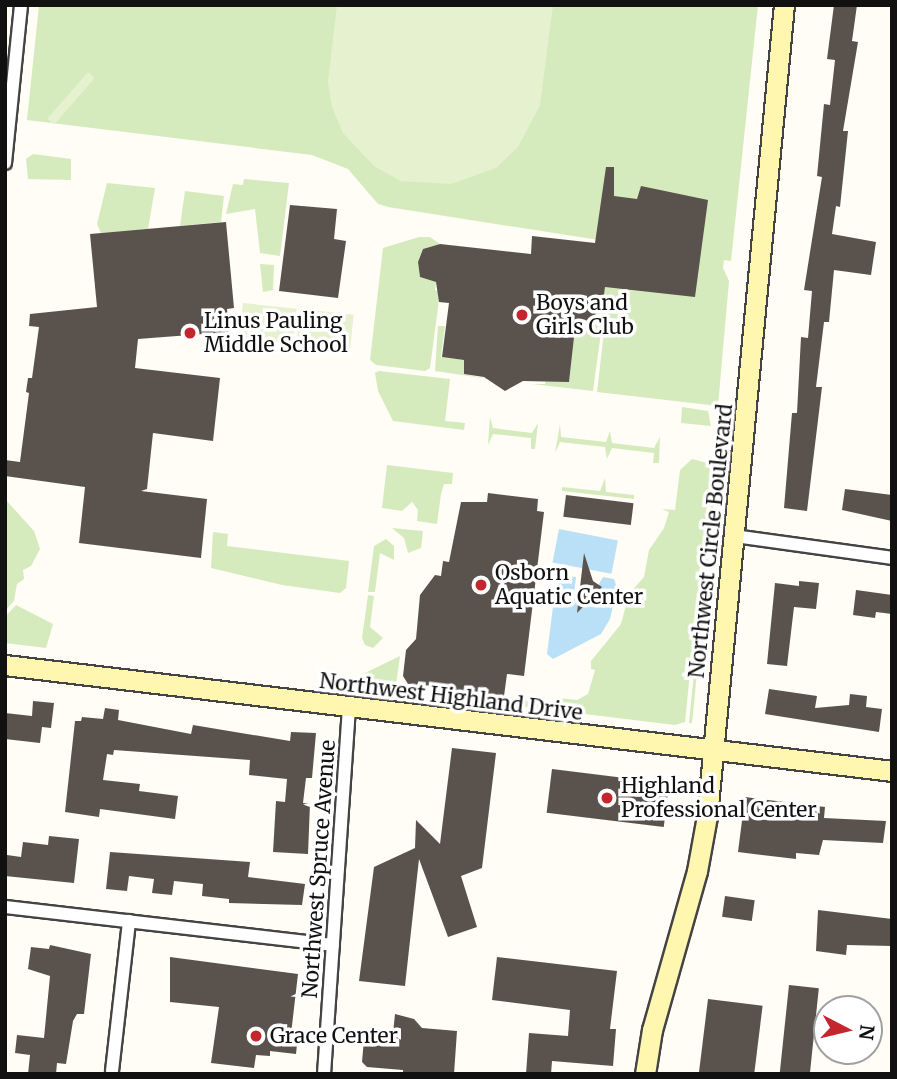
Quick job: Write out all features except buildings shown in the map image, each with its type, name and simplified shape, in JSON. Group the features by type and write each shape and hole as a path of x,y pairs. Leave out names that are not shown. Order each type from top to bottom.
{"main road":[{"name":"Northwest Circle Boulevard","path":"645,1074 655,1014 697,871 713,750 784,5"},
{"name":"Northwest Highland Drive","path":"5,665 892,771"}],"street":[{"path":"5,163 21,5"},
{"path":"5,25 19,27"},
{"path":"734,536 892,558"},
{"name":"Northwest Spruce Avenue","path":"324,1074 349,708"},
{"path":"5,907 333,945"},
{"path":"112,1070 128,921"}],"green space":[{"path":"39,5 758,5 731,261 724,260 723,268 729,281 718,406 597,392 605,323 595,321 596,310 602,310 610,245 675,252 388,207 378,204 348,169 312,155 27,120"},
{"path":"337,5 553,5 540,105 518,147 496,168 451,184 401,181 374,166 343,133 332,107 328,82"},
{"path":"88,72 95,78 54,125 47,119"},
{"path":"33,154 71,159 71,180 28,179 26,159"},
{"path":"244,179 289,183 280,256 260,253 255,209 226,214 233,184 243,185"},
{"path":"107,183 155,188 148,229 101,233 97,224"},
{"path":"185,191 224,196 221,222 180,226"},
{"path":"419,237 430,237 440,244 423,249 418,262 420,277 436,282 435,290 440,292 430,368 425,371 376,365 370,360 383,248"},
{"path":"260,264 274,265 273,290 263,292"},
{"path":"243,303 297,309 293,343 239,338"},
{"path":"300,309 354,315 350,350 296,345"},
{"path":"576,322 602,325 593,391 532,384 545,384 546,379 569,381"},
{"path":"438,326 445,326 441,357 464,360 464,374 489,379 435,371"},
{"path":"379,371 450,379 445,421 465,423 464,430 393,421 378,391 375,373"},
{"path":"682,407 708,411 711,426 681,423"},
{"path":"490,417 493,428 532,433 538,423 535,449 531,449 531,438 493,434 488,445"},
{"path":"560,424 561,437 606,442 610,431 612,443 654,448 660,437 659,463 653,463 654,453 612,448 607,459 605,447 560,442 555,453"},
{"path":"692,459 711,464 685,722 675,725 552,710 553,703 560,703 557,698 577,700 588,694 595,670 591,669 591,661 621,624 629,594 644,577 649,550 664,528 669,512 662,509 675,510 680,470"},
{"path":"715,463 717,469 692,723 689,723"},
{"path":"387,465 453,473 452,484 444,484 437,524 417,521 418,510 412,502 402,511 382,508"},
{"path":"605,478 606,492 634,495 634,499 562,491 562,487 600,491"},
{"path":"5,499 34,531 40,549 31,566 23,570 24,579 17,584 14,601 5,611"},
{"path":"392,528 423,531 421,548 408,553 404,538"},
{"path":"213,532 228,534 227,546 349,561 346,588 340,593 282,585 211,568"},
{"path":"386,539 394,546 394,560 380,553 375,592 368,592 374,546"},
{"path":"368,595 374,596 370,627 383,638 373,648 365,645 362,638"},
{"path":"16,605 53,624 46,648 5,643 5,617"},
{"path":"400,656 395,691 362,687 365,673"},
{"path":"437,688 546,702 545,709 435,697"}],"water":[{"path":"559,529 618,540 611,574 553,562"},
{"path":"557,575 576,577 574,594 595,591 603,577 614,579 617,588 610,619 601,634 553,659 547,654"}],"place":[{"name":"Boys and Girls Club","path":"522,315"},
{"name":"Linus Pauling Middle School","path":"190,333"},
{"name":"Osborn Aquatic Center","path":"481,585"},
{"name":"Highland Professional Center","path":"607,798"},
{"name":"Grace Center","path":"256,1036"}]}
